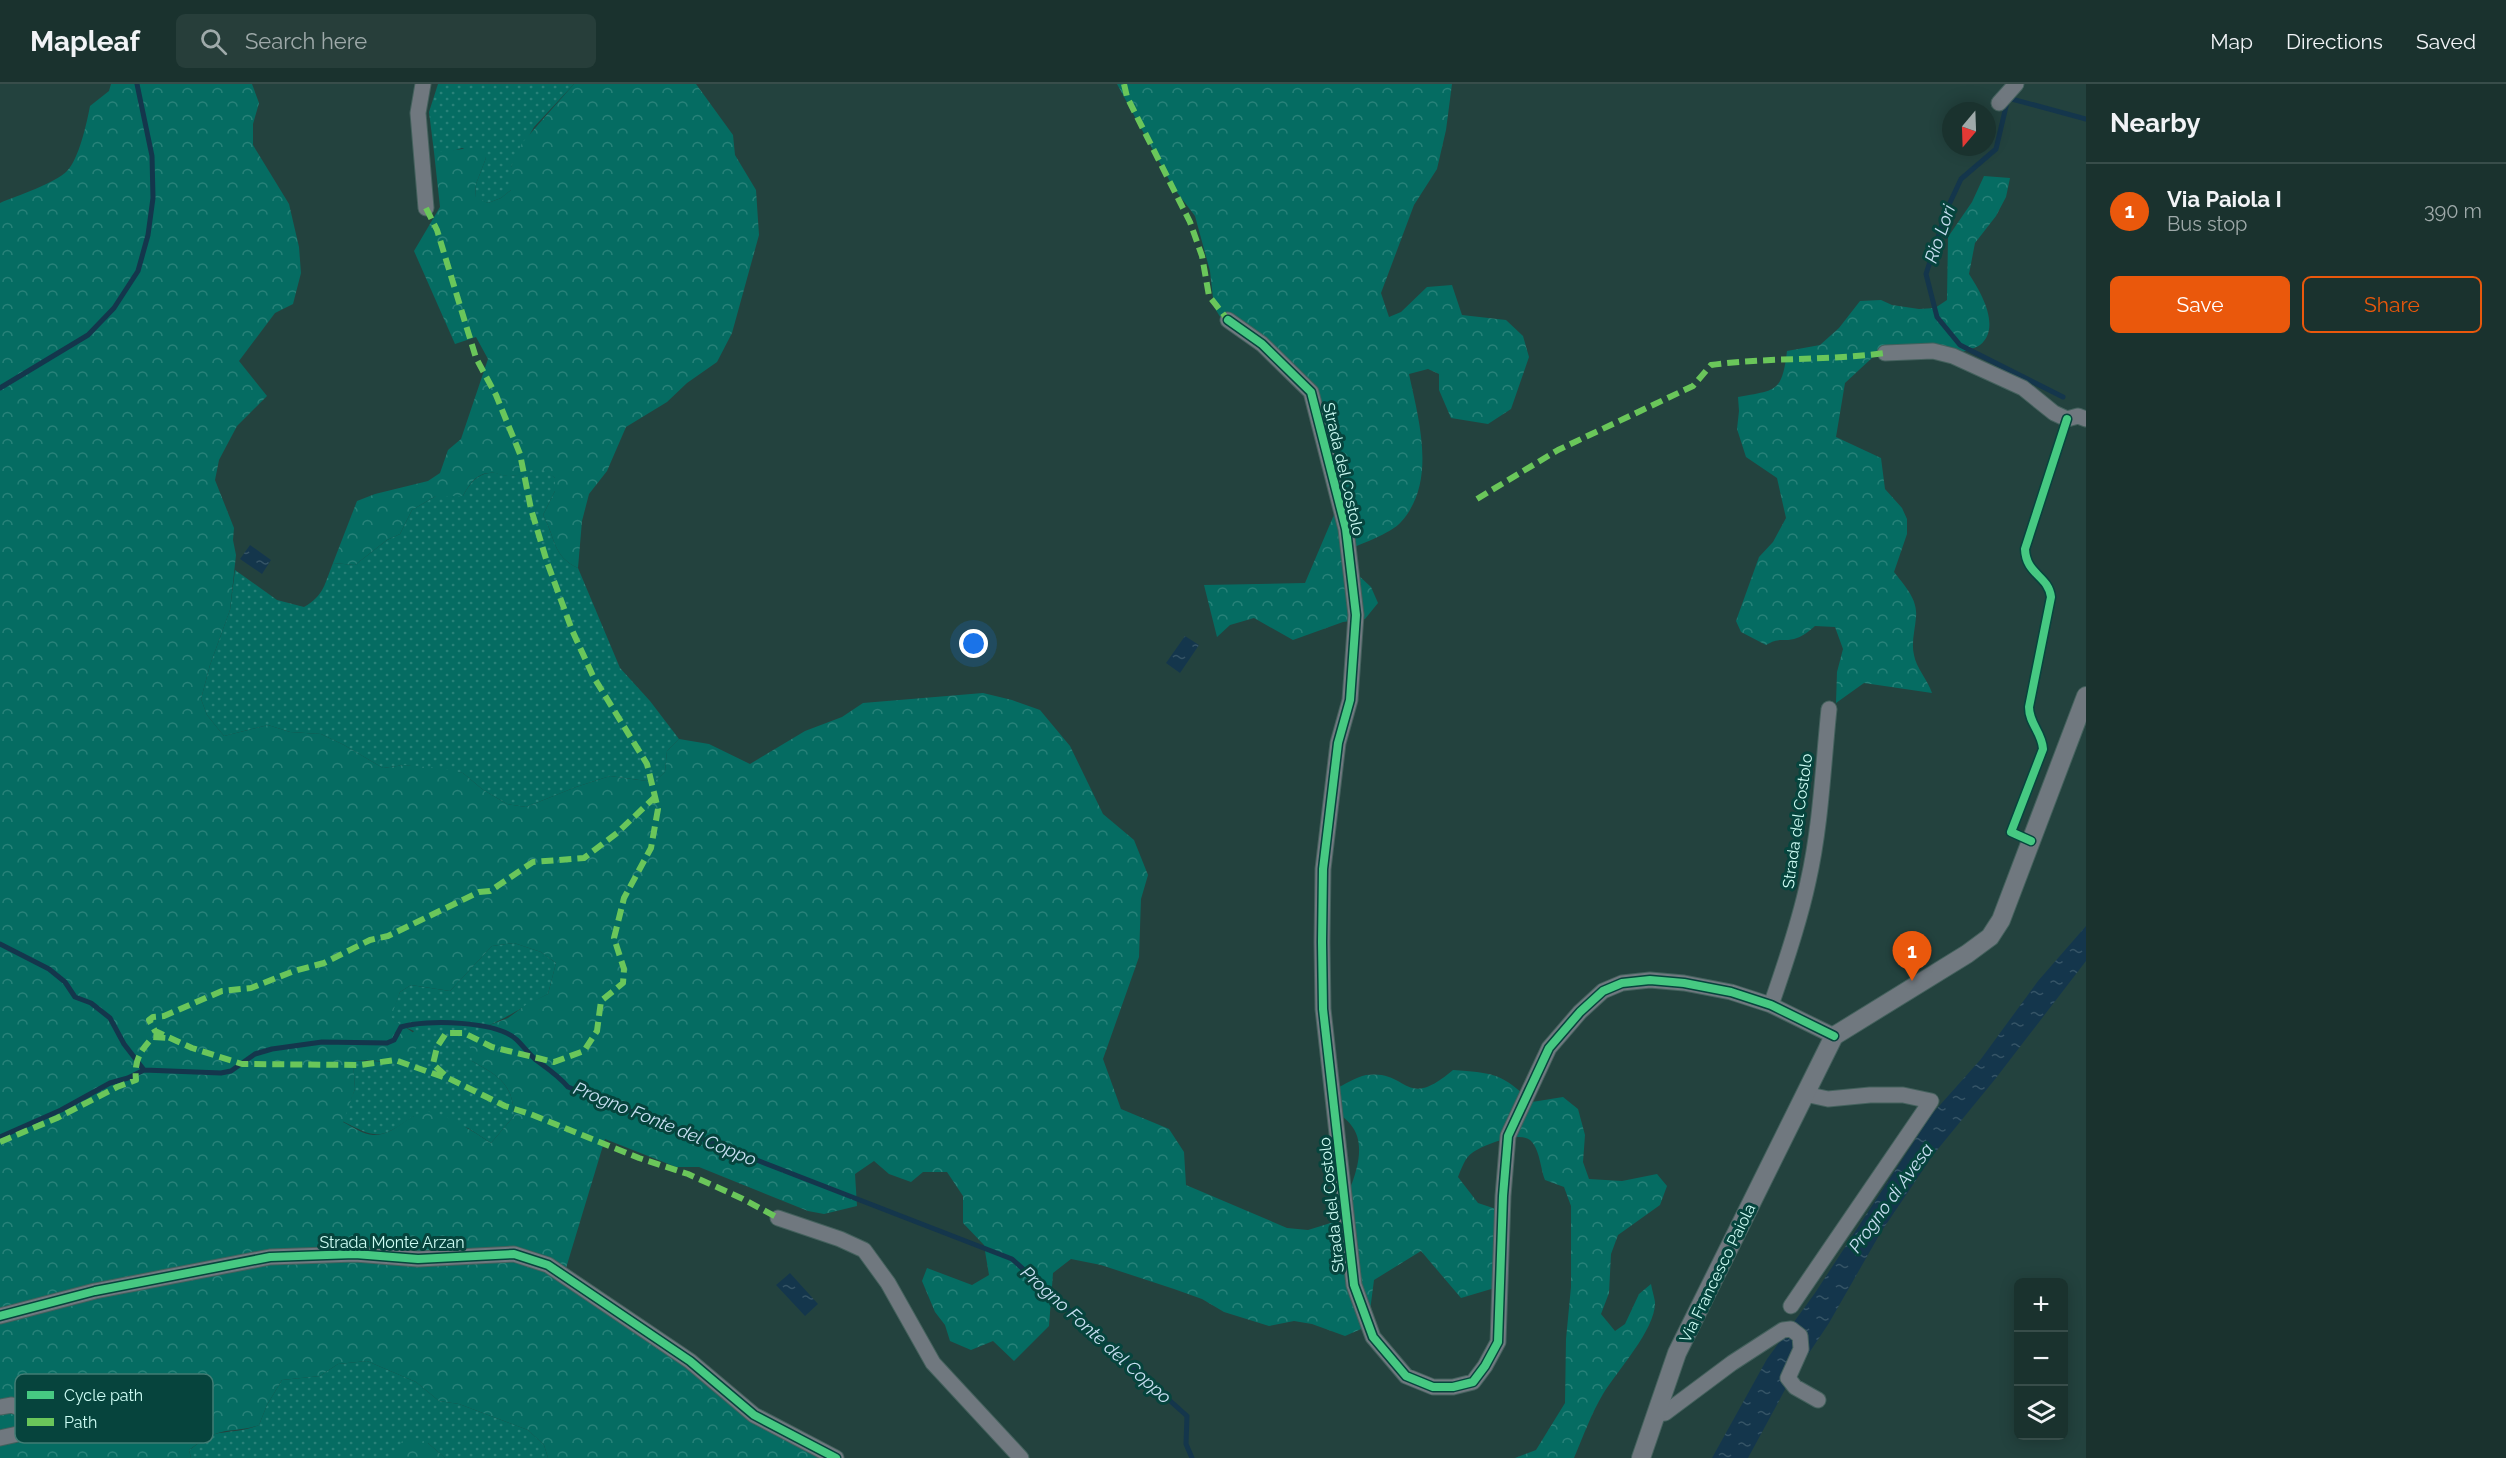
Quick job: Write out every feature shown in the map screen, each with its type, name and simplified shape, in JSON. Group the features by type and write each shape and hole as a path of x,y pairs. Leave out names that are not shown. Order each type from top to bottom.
{"street":[{"path":"423,84 418,113 426,208"},
{"path":"1999,103 2016,84"},
{"name":"Strada del Costolo","path":"1228,320 1262,344 1311,392 1346,529 1356,615 1350,700 1338,743 1323,869 1323,1009 1354,1285 1373,1337 1406,1376 1432,1386 1453,1387 1473,1383 1485,1366 1497,1342 1508,1136 1549,1048 1580,1011 1603,991 1622,982 1650,980 1684,982 1731,992 1771,1005 1834,1036"},
{"path":"1886,353 1933,351 1953,356 2023,388 2054,413 2067,419 2078,416 2086,419"},
{"path":"1834,1036 1967,954 1990,937 2001,920 2086,696"},
{"name":"Strada del Costolo","path":"1771,1005 1792,944 1808,881 1819,817 1829,709"},
{"name":"Via Francesco Paiola","path":"1641,1458 1677,1353 1834,1036"},
{"path":"1791,1306 1931,1101 1903,1095 1828,1099 1805,1094"},
{"path":"778,1218 840,1239 864,1250 888,1283 933,1363 1021,1458"},
{"name":"Strada Monte Arzan","path":"0,1316 95,1291 270,1257 355,1254 418,1259 514,1254 548,1265 681,1355 754,1415 836,1458"},
{"path":"1656,1414 1665,1413 1682,1402 1772,1336 1783,1330 1791,1329 1800,1336 1801,1349 1788,1378 1795,1387 1818,1400"},
{"path":"0,1407 15,1406"},
{"path":"0,1438 15,1435"}],"green space":[{"path":"111,84 252,84 259,103 253,124 253,145 289,204 299,247 301,273 293,304 275,313 239,361 267,396 237,426 219,460 215,480 234,528 233,540 236,555 230,610 210,665 201,699 207,715 224,736 268,725 290,732 321,734 383,768 404,765 463,773 482,789 507,804 526,807 610,776 654,782 665,772 667,751 679,739 709,744 750,764 805,731 842,717 863,703 983,693 1040,710 1070,746 1103,814 1134,840 1148,875 1141,899 1139,957 1103,1059 1121,1109 1169,1129 1184,1152 1186,1185 1287,1228 1308,1230 1334,1222 1351,1187 1359,1147 1357,1135 1351,1125 1333,1110 1335,1089 1366,1075 1380,1075 1407,1086 1425,1088 1453,1070 1496,1076 1512,1085 1532,1102 1563,1097 1578,1109 1585,1135 1583,1162 1589,1179 1622,1181 1657,1174 1667,1186 1660,1205 1618,1235 1611,1254 1609,1293 1601,1314 1615,1331 1625,1324 1639,1294 1651,1284 1655,1302 1654,1313 1635,1350 1599,1402 1574,1458 1515,1458 1536,1450 1565,1403 1566,1339 1571,1287 1571,1206 1564,1187 1545,1180 1538,1153 1530,1140 1518,1137 1492,1143 1472,1153 1465,1161 1458,1177 1478,1203 1499,1210 1504,1222 1509,1248 1498,1287 1461,1298 1421,1251 1374,1280 1368,1326 1345,1336 1312,1324 1294,1321 1269,1326 1224,1312 1202,1299 1174,1289 1101,1265 1071,1259 1053,1273 1049,1326 1014,1361 993,1341 971,1350 950,1341 945,1325 935,1312 922,1281 927,1268 972,1285 989,1275 984,1245 963,1223 963,1196 947,1172 923,1172 911,1182 889,1174 874,1161 855,1174 857,1206 824,1214 808,1211 699,1167 676,1167 605,1139 563,1278 827,1458 548,1458 544,1445 528,1430 459,1404 439,1401 416,1382 367,1361 338,1364 320,1376 282,1380 267,1405 259,1425 213,1435 213,1374 15,1374 15,1443 198,1443 189,1450 191,1458 0,1458 0,203 45,185 67,171 79,149 90,106 109,91","holes":["514,943 541,952 556,963 548,994 527,1004 508,1018 487,1026 470,1046 472,1061 502,1082 511,1096 513,1105 514,1116 491,1143 442,1115 428,1112 414,1116 388,1132 373,1135 366,1134 343,1122 355,1089 353,1060 397,1060 422,1043 415,1034 391,1017 400,992 411,985 450,991 492,946"]},
{"path":"438,84 574,84 534,127 511,167 511,190 501,198 488,203 475,198 476,184 486,158 462,148 450,152 434,152 429,112"},
{"path":"574,84 696,84 733,135 735,155 756,190 759,235 732,333 717,362 687,383 667,402 626,427 607,471 589,494 582,521 578,568 563,558 559,552 543,515 555,491 555,478 536,469 516,476 489,473 479,476 463,496 436,496 412,510 400,534 387,540 355,565 333,563 357,501 375,494 428,481 440,473 448,450 461,439 488,359 476,337 455,344 414,251 440,207 434,152 476,148 486,158 476,184 475,197 488,203 501,198 511,190 511,167 522,143"},
{"path":"1117,84 1452,84 1446,130 1437,169 1414,205 1381,293 1389,317 1401,312 1427,287 1452,285 1462,315 1506,320 1523,336 1529,357 1511,409 1488,424 1451,418 1439,390 1439,374 1428,369 1409,374 1422,451 1419,489 1412,506 1401,522 1374,539 1343,551 1344,562 1371,587 1378,603 1365,619 1343,622 1293,640 1254,618 1230,625 1217,637 1204,585 1305,583 1336,510 1308,398 1290,373 1224,323 1214,307 1210,271 1195,216 1173,187"},
{"path":"1984,176 2010,178 2006,197 1996,216 1975,243 1969,274 1987,309 1989,329 1986,337 1980,345 1957,354 1942,347 1873,357 1845,383 1836,437 1881,458 1885,489 1902,508 1907,519 1907,534 1894,572 1910,593 1915,604 1913,650 1917,665 1932,693 1864,683 1836,703 1837,672 1843,649 1835,627 1815,626 1797,638 1777,640 1766,645 1741,632 1736,621 1759,557 1773,542 1786,518 1777,478 1746,457 1737,429 1738,397 1761,393 1775,387 1783,375 1787,351 1820,345 1839,328 1860,301 1881,300 1892,305 1919,309 1935,308 1947,300 1948,237 1972,202"},
{"path":"532,468 545,469 555,478 555,491 543,515 559,552 563,558 578,568 620,668 650,701 679,739 667,751 665,772 654,782 610,776 526,807 507,804 482,789 463,773 404,765 383,768 321,734 290,732 268,725 224,736 207,715 201,699 210,665 230,610 235,570 277,600 304,607 320,594 333,563 355,565 387,540 400,534 412,510 436,496 463,496 472,482 485,474 513,476"},
{"path":"514,943 541,952 556,963 548,994 487,1026 472,1061 496,1076 511,1096 514,1116 491,1143 468,1128 414,1116 394,1129 379,1134 372,1134 342,1121 355,1089 353,1060 389,1062 414,1031 400,1025 390,1017 400,992 411,985 450,991 492,946"},
{"path":"367,1361 416,1382 439,1401 459,1404 528,1430 544,1445 548,1458 445,1458 428,1443 395,1458 191,1458 189,1450 199,1443 213,1443 213,1435 259,1425 267,1405 282,1380 320,1376 338,1364"},
{"path":"413,1437 428,1443 445,1458 395,1458 402,1441"}],"water":[{"path":"250,545 271,560 262,574 240,559"},
{"path":"1185,636 1199,645 1180,673 1166,663"},
{"name":"Progno di Avesa","path":"2086,926 2086,961 1933,1155 1881,1232 1829,1323 1787,1386 1748,1458 1712,1458 1767,1359 1815,1293 1932,1114 1981,1059 2038,981"},
{"path":"790,1273 818,1304 805,1316 776,1285"}],"waterway":[{"path":"0,388 88,335 114,308 138,271 148,235 153,198 152,156 137,84"},
{"name":"Rio Lori","path":"2063,397 1960,345 1937,317 1926,274 1947,209 1961,179 1996,149 2008,98 2086,119"},
{"path":"0,944 49,969 65,982 75,997 91,1003 110,1018 124,1044 144,1070"},
{"name":"Progno Fonte del Coppo","path":"0,1137 61,1110 110,1083 144,1070 221,1073 231,1071 255,1054 272,1049 322,1042 387,1043 394,1040 401,1027 412,1024 461,1023 494,1029 517,1040 568,1087 1012,1259 1187,1416 1186,1444 1192,1458"}],"marked path":[{"path":"1124,84 1127,97 1190,222 1202,256 1209,296 1228,320"},
{"path":"426,208 437,230 476,358 496,395 520,454 531,509 547,562 572,630 593,676 647,764 658,809 651,848 624,898 614,938 624,969 623,983 601,1001 597,1031 584,1051 554,1062 492,1047 464,1033 446,1033 437,1047 433,1064 448,1078 505,1106 639,1158 688,1174 778,1218"},
{"path":"1477,499 1558,450 1693,386 1711,365 1885,353"},
{"path":"443,1077 395,1060 360,1065 242,1064 192,1048 155,1031 149,1020 153,1017 164,1016 222,991 251,988 294,971 324,963 370,940 388,936 479,892 490,891 533,862 584,858 617,833 655,797"},
{"path":"0,1142 57,1118 117,1087 136,1080 137,1062 145,1047 153,1037 167,1038"}],"cycle path":[{"path":"1228,320 1262,344 1311,392 1346,529 1356,615 1350,700 1338,743 1323,869 1323,1009 1354,1285 1373,1337 1406,1376 1433,1387 1453,1387 1473,1382 1498,1342 1503,1196 1508,1136 1549,1048 1580,1012 1603,991 1622,983 1650,980 1684,983 1731,992 1771,1005 1834,1036"},
{"path":"2031,841 2011,832 2043,749 2029,707 2051,597 2046,584 2029,564 2025,549 2067,419"},
{"path":"0,1316 95,1291 270,1257 355,1254 418,1259 514,1254 548,1265 690,1361 754,1415 836,1458"}],"place":[{"name":"Via Paiola I","path":"1912,981"}]}
